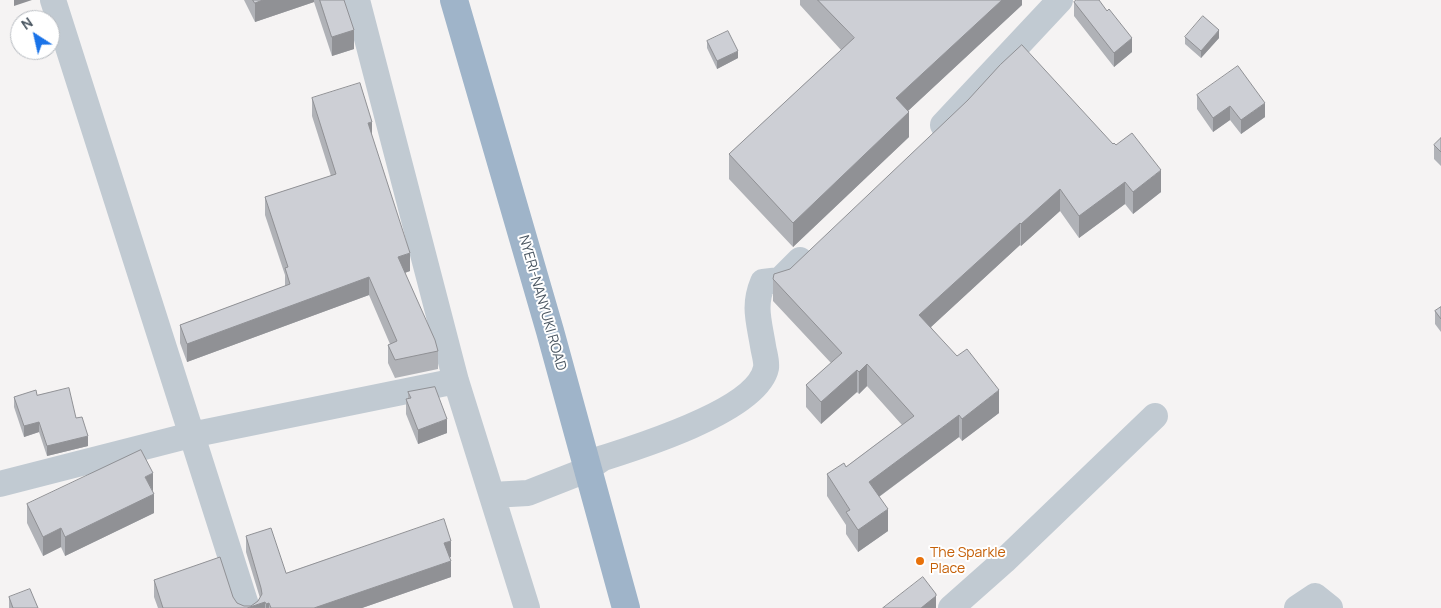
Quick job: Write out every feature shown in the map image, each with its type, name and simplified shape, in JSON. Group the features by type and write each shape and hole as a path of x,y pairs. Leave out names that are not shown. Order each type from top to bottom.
{"highway":[{"name":"NYERI-NANYUKI ROAD","path":"454,0 593,463 626,608"}],"street":[{"path":"53,0 247,608"},
{"path":"357,0 456,381 527,608"},
{"path":"930,138 958,111 1060,0"},
{"path":"492,495 528,493 593,463 684,430 724,409 745,395 760,381 766,369 757,296 763,282 780,280 816,246"},
{"path":"0,484 191,435 456,381"},
{"path":"951,608 1004,562 1155,416"},
{"path":"1297,608 1316,596 1330,608"}],"building":[{"path":"320,0 344,0 354,30 332,37"},
{"path":"818,0 1002,0 896,98 909,112 793,223 729,154 854,38"},
{"path":"1077,0 1099,0 1107,11 1109,9 1132,38 1114,53 1074,2"},
{"path":"1203,16 1219,30 1201,51 1185,37"},
{"path":"728,31 738,51 717,61 707,41"},
{"path":"1022,45 1113,144 1116,145 1132,133 1161,170 1133,192 1125,182 1079,216 1060,189 919,315 957,356 967,349 999,390 962,419 959,415 869,482 888,509 858,530 846,512 850,510 827,474 844,463 846,467 914,416 867,364 859,372 857,370 821,402 806,385 842,353 773,279 774,274 790,269 968,100 1000,65"},
{"path":"1238,66 1265,103 1241,120 1230,106 1213,118 1197,95"},
{"path":"360,83 372,122 368,123 410,253 398,257 435,340 438,351 395,360 388,345 397,341 369,277 187,344 180,325 290,284 285,268 288,267 265,197 336,174 312,98"},
{"path":"1441,138 1441,152 1434,145"},
{"path":"1441,307 1441,319 1435,311"},
{"path":"435,387 447,419 418,430 406,399 411,398 408,392"},
{"path":"69,388 76,418 82,417 88,436 47,446 39,422 24,426 14,397 36,390 37,395"},
{"path":"141,450 153,473 145,477 154,494 65,537 61,528 43,537 27,504"},
{"path":"444,519 451,541 444,543 451,561 314,608 271,608 269,603 266,604 265,602 247,608 163,608 154,580 220,557 233,597 237,603 251,606 258,601 262,594 246,536 271,528 286,573"},
{"path":"923,577 936,596 921,608 883,608"},
{"path":"30,589 38,608 13,608 9,597"}],"place":[{"name":"The Sparkle Place","path":"920,561"}]}
